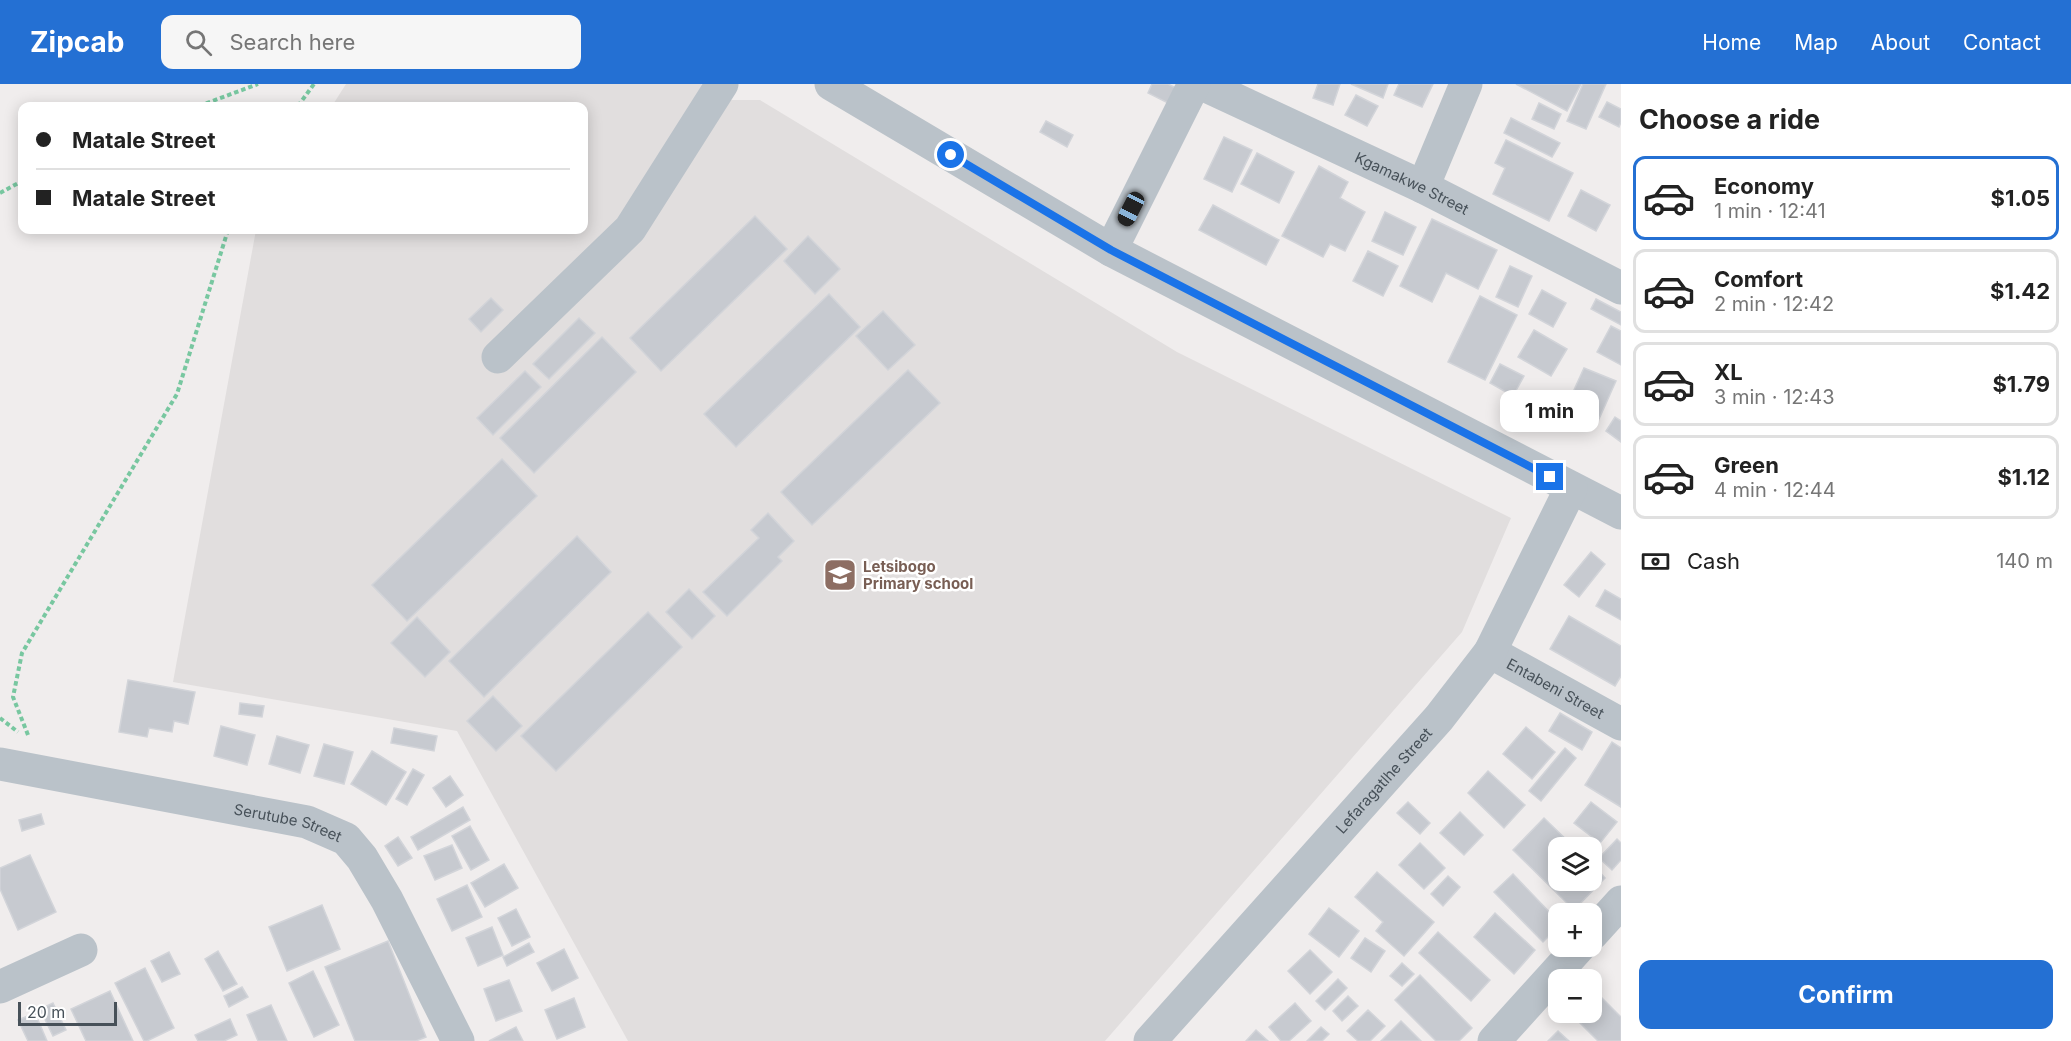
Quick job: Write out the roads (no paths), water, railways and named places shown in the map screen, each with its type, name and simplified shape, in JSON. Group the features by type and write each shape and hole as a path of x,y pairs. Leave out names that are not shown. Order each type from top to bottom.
{"street":[{"path":"498,357 630,229 722,84"},
{"path":"831,84 1111,250 1621,513"},
{"path":"1111,250 1194,84"},
{"name":"Kgamakwe Street","path":"1202,84 1423,187 1621,288"},
{"path":"1423,187 1466,84"},
{"name":"Lefaragatlhe Street","path":"1150,1041 1439,718 1490,652 1571,488"},
{"name":"Entabeni Street","path":"1490,652 1621,724"},
{"name":"Serutube Street","path":"0,764 307,822 346,839 362,858 387,900 456,1040"},
{"path":"1602,923 1621,902"},
{"path":"0,987 81,950"},
{"path":"1494,1041 1570,957"}],"place":[{"name":"Letsibogo Primary school","path":"840,575"}]}
